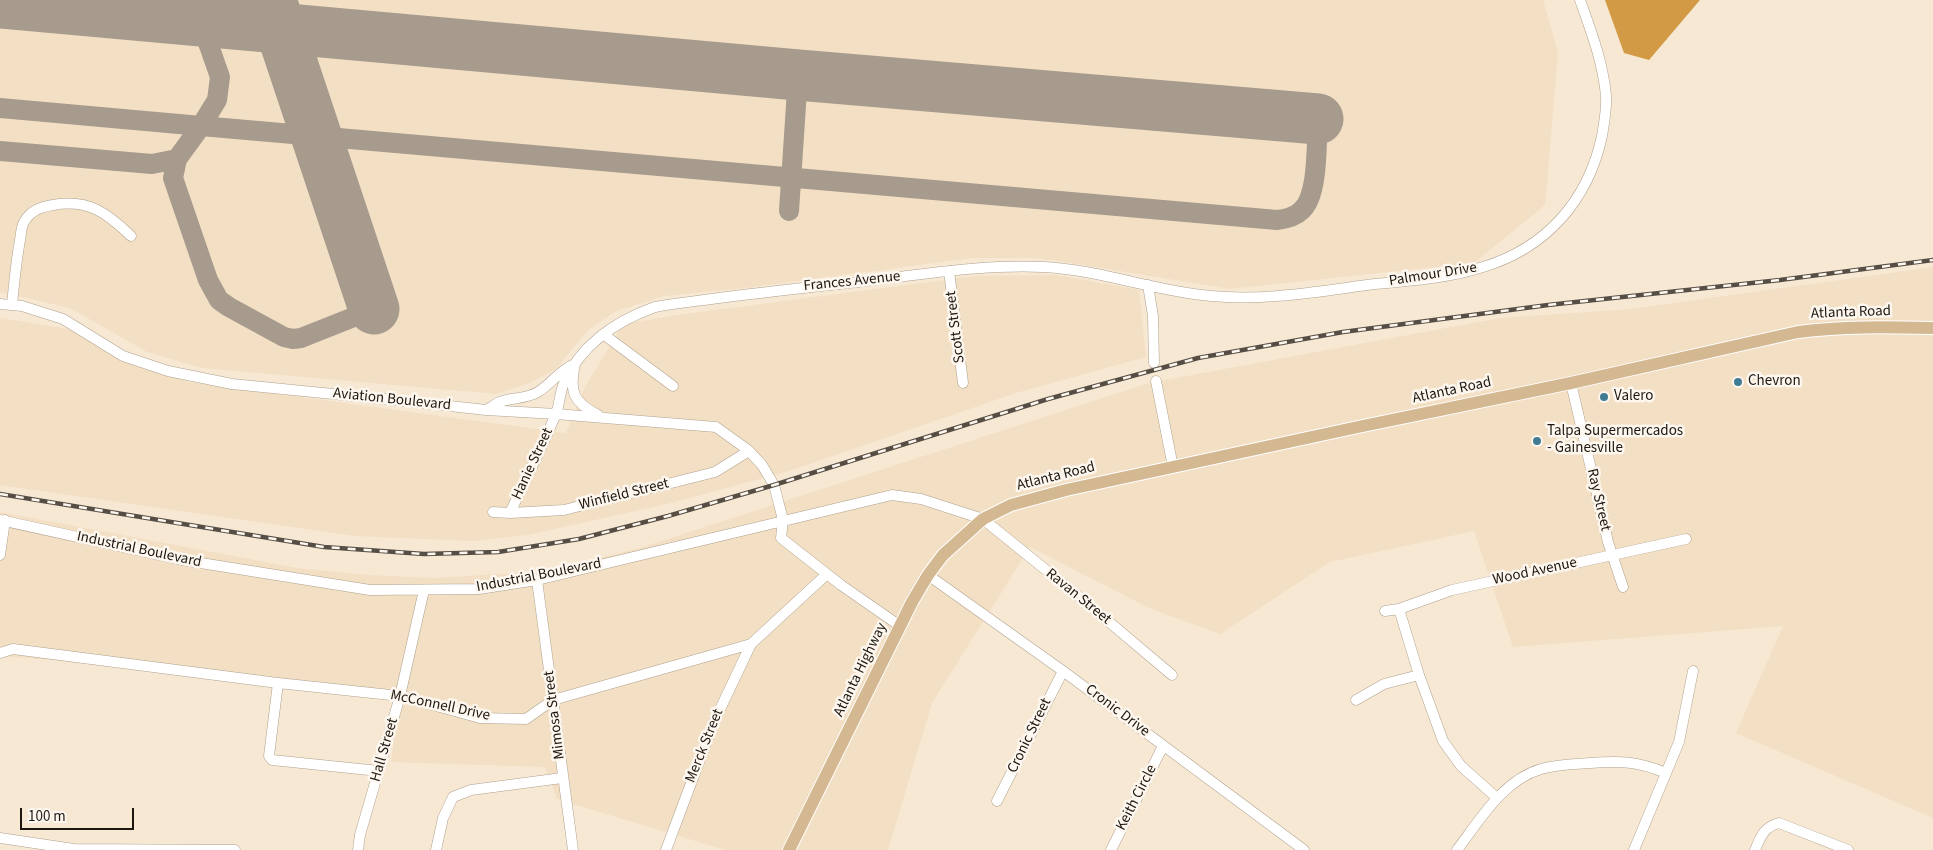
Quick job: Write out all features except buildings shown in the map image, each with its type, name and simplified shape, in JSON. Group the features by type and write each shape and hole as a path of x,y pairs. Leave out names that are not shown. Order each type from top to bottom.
{"main road":[{"name":"Atlanta Road","path":"983,519 1011,506 1066,490 1571,383 1798,332 1869,326 1933,328"},
{"name":"Atlanta Highway","path":"790,850 900,626 928,575 943,555 983,519"}],"street":[{"name":"Palmour Drive","path":"1148,285 1208,296 1242,298 1279,296 1457,275 1486,267 1512,256 1531,245 1570,208 1588,181 1605,121 1606,99 1598,50 1580,0"},
{"path":"12,306 16,262 23,223 30,214 40,207 68,202 87,205 104,213 131,236"},
{"name":"Frances Avenue","path":"556,414 564,385 575,364 603,334 641,312 664,306 949,271 1002,267 1044,267 1096,273 1148,285"},
{"name":"Scott Street","path":"949,271 962,383"},
{"path":"1148,285 1153,316 1154,363"},
{"name":"Aviation Boulevard","path":"0,304 22,306 63,319 123,356 168,371 232,384 486,410 716,427 748,450 762,465 774,485 783,520"},
{"path":"603,334 673,386"},
{"name":"Frances Avenue","path":"486,410 500,402 519,399 536,393 549,385 567,367 575,364"},
{"path":"575,364 572,386 574,395 581,404 604,418"},
{"path":"1156,381 1173,467"},
{"name":"Ray Street","path":"1571,383 1612,556 1623,587"},
{"name":"Hanie Street","path":"510,513 556,414"},
{"name":"Winfield Street","path":"493,512 564,510 715,472 748,450"},
{"name":"Industrial Boulevard","path":"3,520 182,560 370,590 424,590 479,588 537,580 892,495 922,499 983,519"},
{"name":"Ravan Street","path":"983,519 1172,675"},
{"path":"0,555 3,520"},
{"path":"783,520 781,538 827,574 900,626"},
{"name":"Wood Avenue","path":"1386,612 1452,590 1686,539"},
{"name":"McConnell Drive","path":"0,653 13,650 400,696 480,718 526,719 554,700 751,644 827,574"},
{"name":"Cronic Drive","path":"928,575 1062,671 1304,850"},
{"name":"Mimosa Street","path":"537,580 573,850"},
{"name":"Hall Street","path":"358,850 360,835 400,696 424,590"},
{"path":"1399,609 1419,674 1447,749 1461,766 1497,798"},
{"name":"Merck Street","path":"666,850 714,722 751,644"},
{"name":"Cronic Street","path":"997,802 1062,671"},
{"path":"1634,850 1680,742 1693,671"},
{"path":"1356,700 1384,684 1419,674"},
{"path":"278,683 269,756 272,760 379,771"},
{"name":"Keith Circle","path":"1111,850 1163,746"},
{"path":"1456,850 1497,798 1525,776 1539,769 1557,765 1619,761 1637,763 1666,773"},
{"path":"436,850 443,818 454,797 471,790 562,778"},
{"path":"1755,850 1763,832 1770,825 1779,823 1848,850"},
{"path":"0,838 74,849 234,850"}],"shaded area":[{"path":"0,0 1543,0 1558,52 1545,205 1474,263 1229,289 1033,258 973,258 745,288 664,296 616,311 587,331 556,369 530,383 496,394 202,368 147,352 70,308 0,292"},
{"path":"1605,0 1700,0 1649,60 1624,53"},
{"path":"1933,267 1933,818 1736,733 1783,626 1513,647 1474,531 1330,562 1220,634 1149,608 1030,547 932,703 888,850 725,850 557,799 545,767 391,762 400,696 235,674 0,656 0,512 297,568 368,575 433,578 515,573 582,562 640,548 1149,383 1500,318 1631,309"},
{"path":"1057,275 1139,290 1146,357 1016,393 789,471 671,503 528,535 474,541 355,536 0,485 0,318 68,329 189,382 566,433 585,387 623,324 677,315 975,276"}],"taxiway":[{"path":"0,108 201,126 217,100 220,77 193,0"},
{"path":"789,211 798,75"},
{"path":"374,309 301,338 293,339 284,337 219,300 208,280 173,178 177,159 201,126 1277,220 1296,214 1302,210 1307,202 1314,180 1318,119"},
{"path":"0,151 152,164 177,159"}],"runway":[{"path":"271,0 374,309"},
{"path":"0,3 798,75 1318,119"}],"railway":[{"path":"0,494 324,547 424,554 498,552 579,539 668,516 774,485 1048,399 1198,358 1343,332 1548,305 1780,280 1933,260"}],"place":[{"name":"Chevron","path":"1738,382"},
{"name":"Valero","path":"1604,397"},
{"name":"Talpa Supermercados - Gainesville","path":"1537,441"}]}
